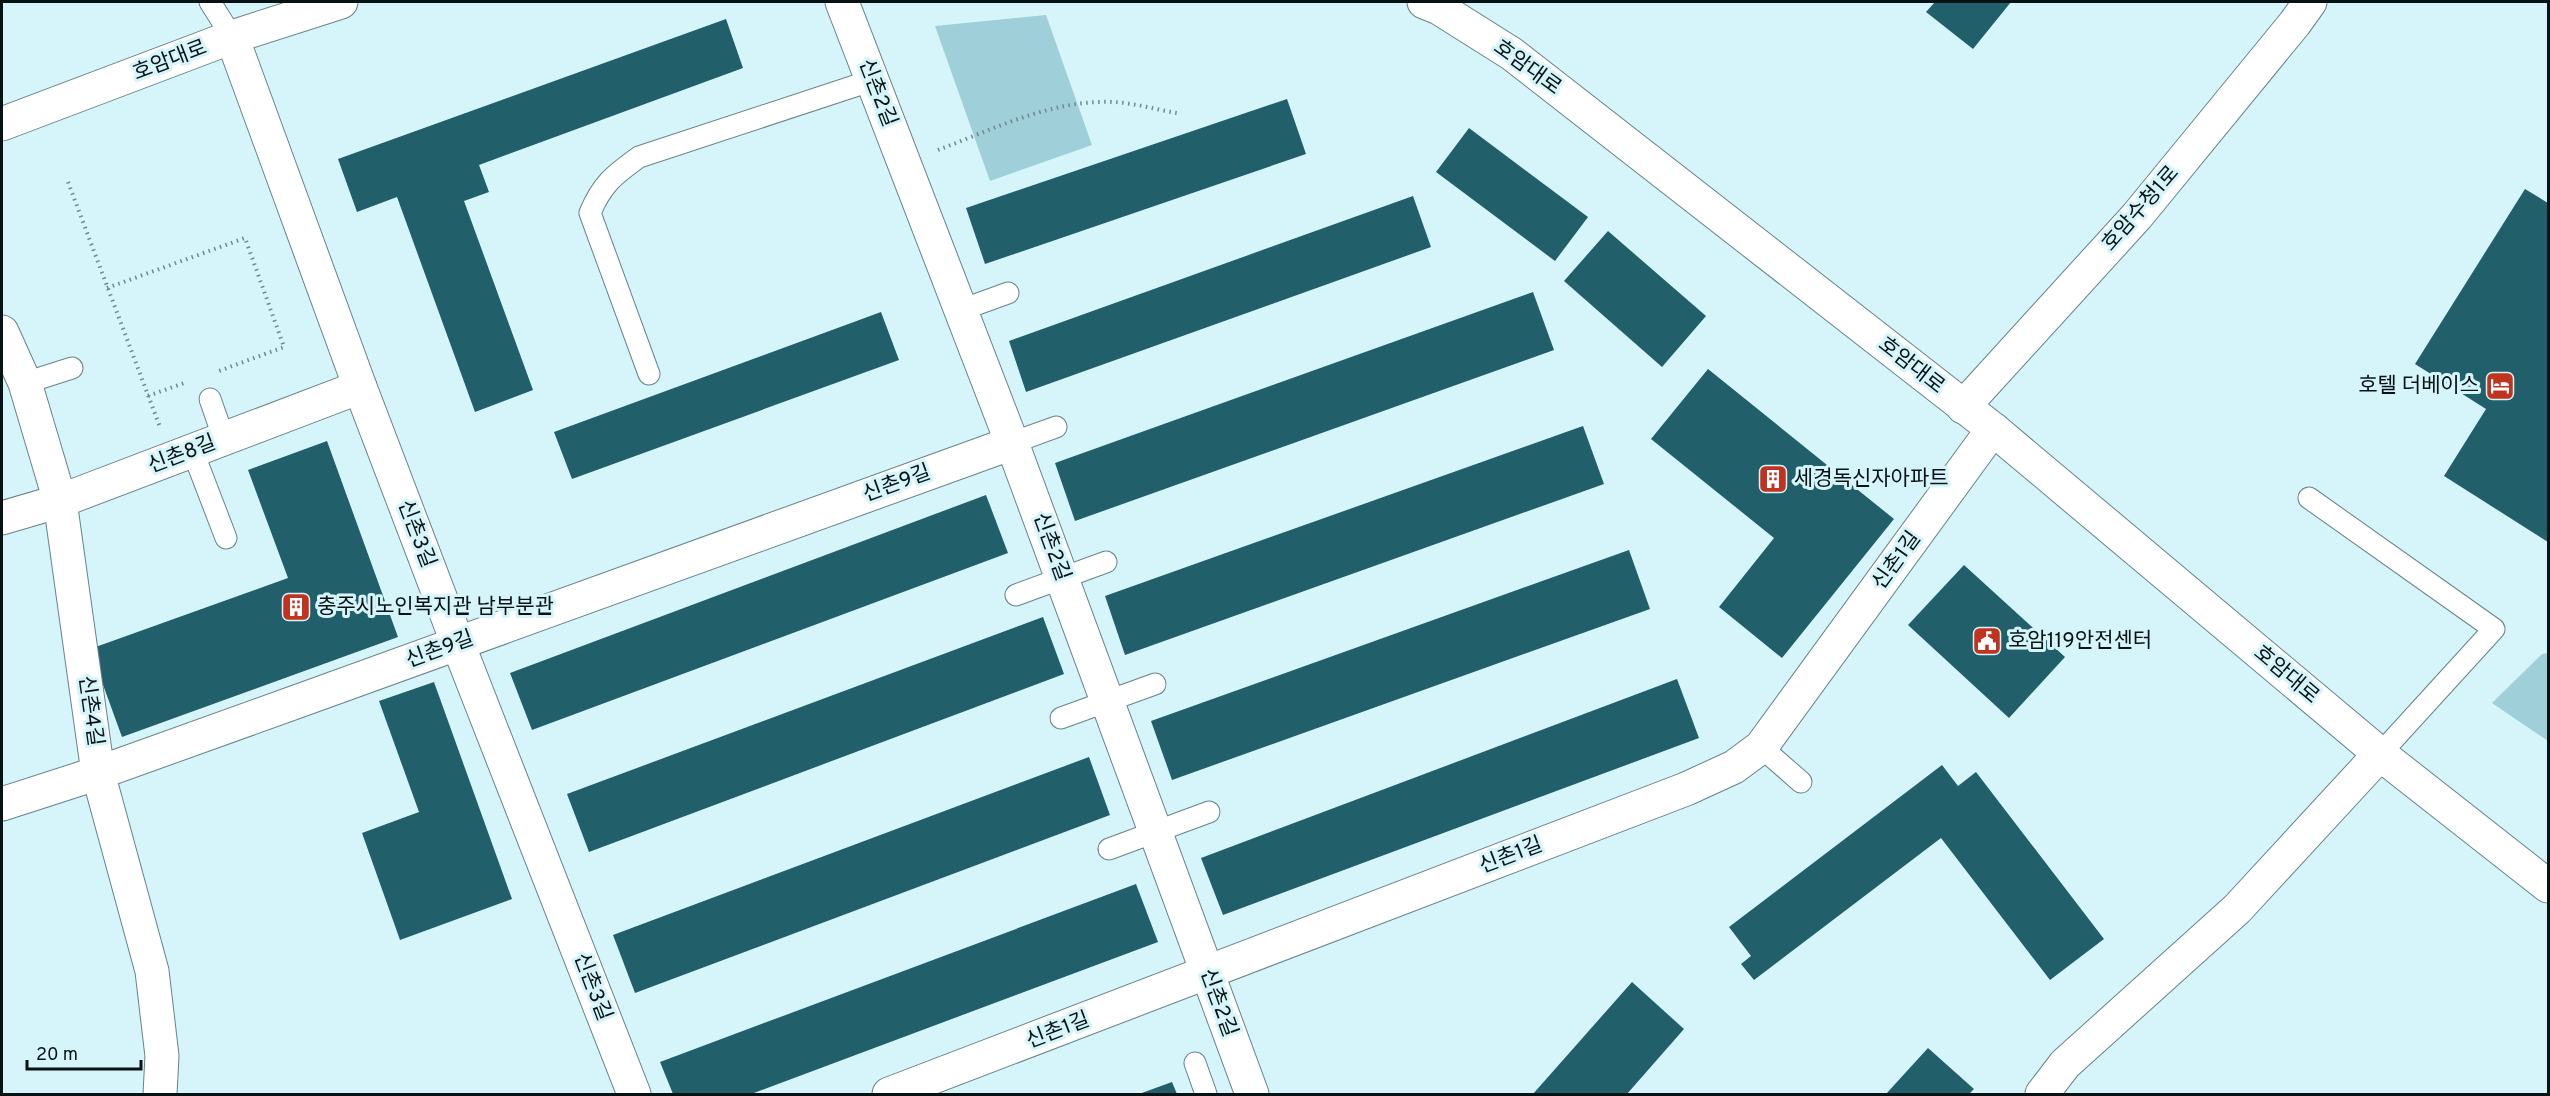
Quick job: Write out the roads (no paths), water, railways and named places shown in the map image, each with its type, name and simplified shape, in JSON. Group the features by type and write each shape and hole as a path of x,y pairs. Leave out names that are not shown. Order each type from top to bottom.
{"street":[{"name":"호암대로","path":"2,124 232,37 341,2"},
{"name":"신촌2길","path":"842,2 1012,443 1157,831 1252,1095"},
{"name":"호암대로","path":"1424,2 1512,54 1993,429 2380,754 2548,886"},
{"name":"호암수청1로","path":"1963,407 2137,216 2310,2"},
{"name":"신촌3길","path":"232,37 360,387 634,1095"},
{"name":"신촌4길","path":"2,332 25,383 60,501 98,773 152,971 162,1056 160,1095"},
{"name":"신촌8길","path":"2,518 60,501 194,452 360,387"},
{"name":"신촌1길","path":"889,1095 1686,789 1734,767 1761,747 1993,429"},
{"name":"신촌9길","path":"2,804 98,773 1012,443"},
{"path":"2042,1095 2065,1064 2237,909 2380,754"}],"lane":[{"path":"210,2 232,37"},
{"path":"650,374 590,213 599,192 617,173 639,157 873,80"},
{"path":"961,310 1008,293"},
{"path":"25,383 72,368"},
{"path":"210,399 224,439"},
{"path":"1012,443 1056,427"},
{"path":"194,452 226,538"},
{"path":"2308,498 2494,629 2380,754"},
{"path":"1016,595 1106,562"},
{"path":"1061,718 1155,684"},
{"path":"1761,747 1801,782"},
{"path":"1109,849 1209,812"},
{"path":"1195,1063 1206,1095"}],"place":[{"name":"호텔 더베이스","path":"2500,386"},
{"name":"세경독신자아파트","path":"1773,479"},
{"name":"충주시노인복지관 남부분관","path":"296,607"},
{"name":"호암119안전센터","path":"1987,641"}]}
